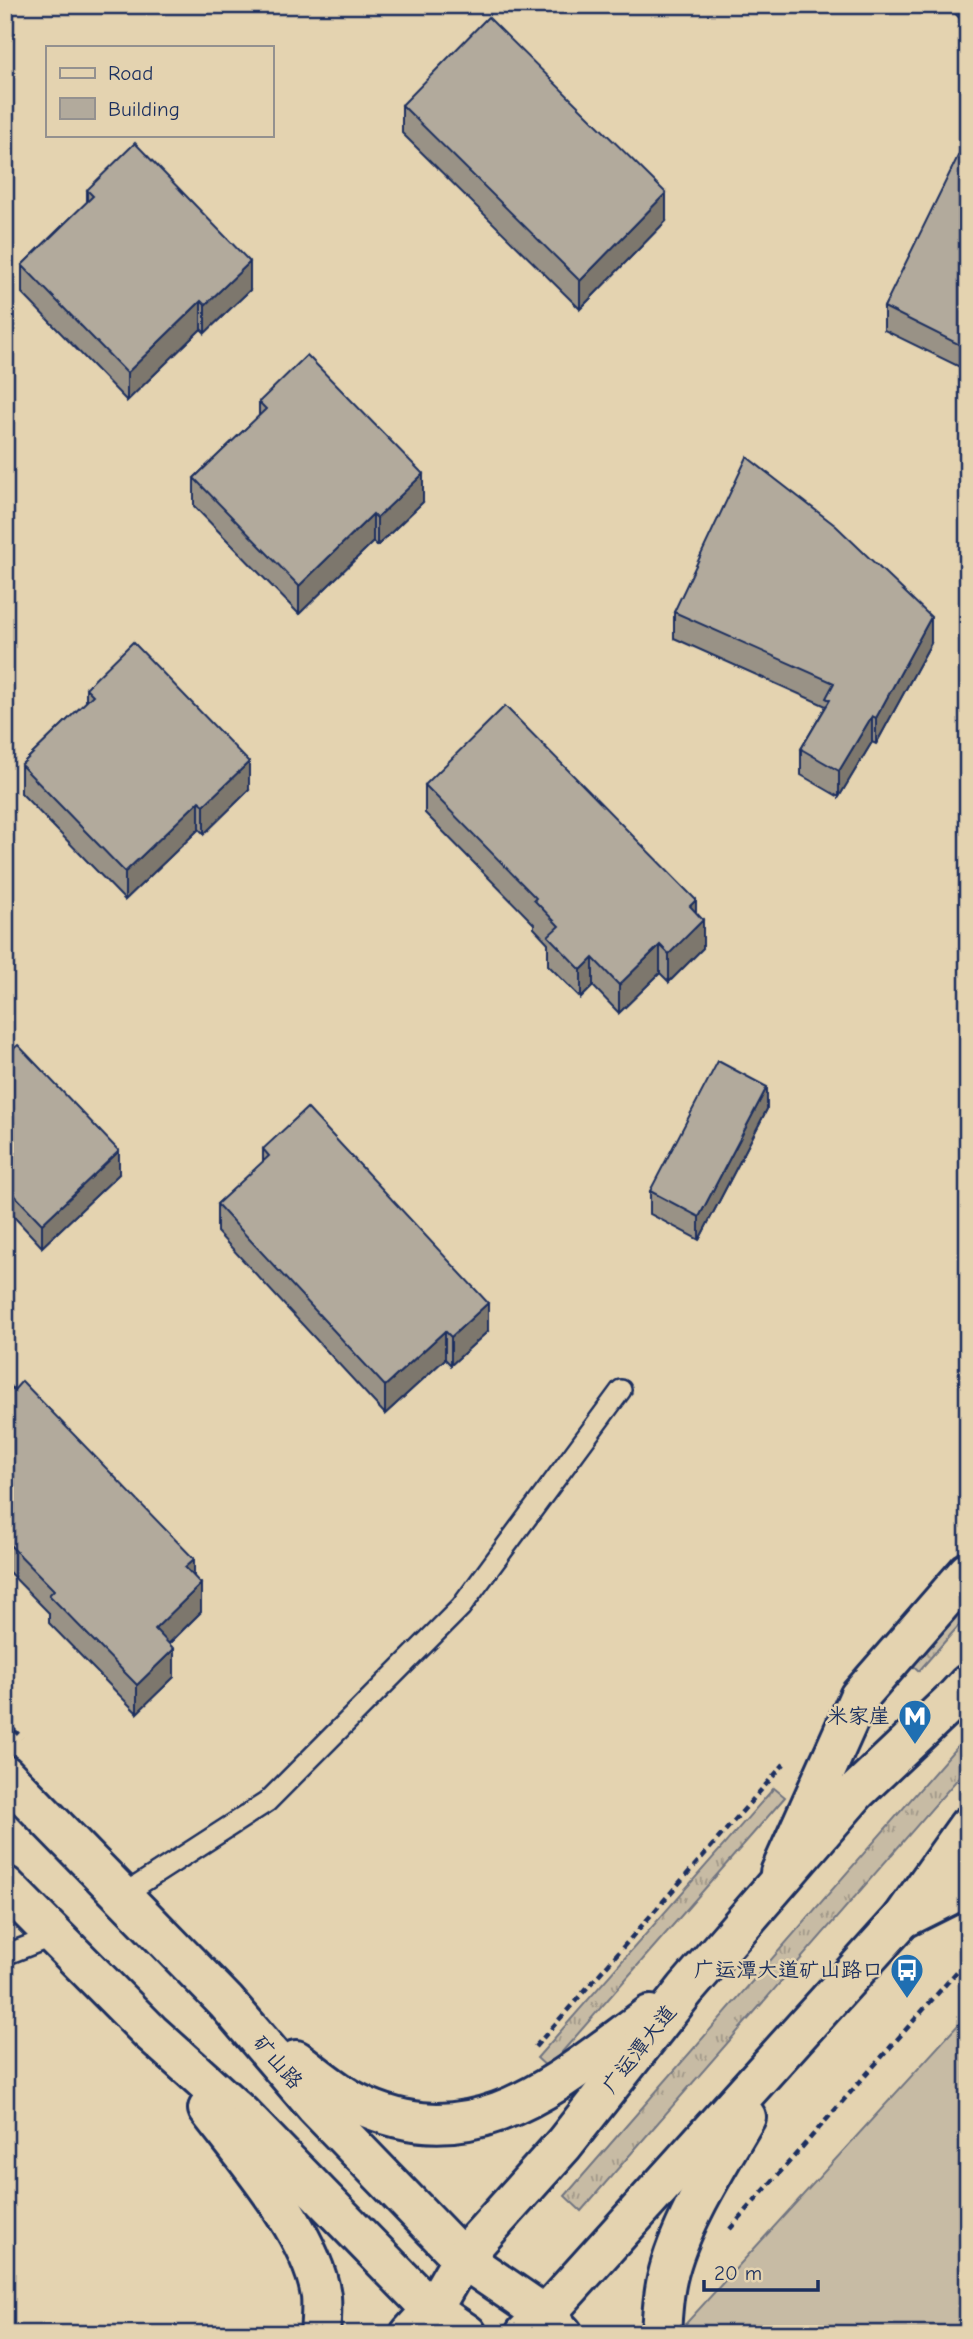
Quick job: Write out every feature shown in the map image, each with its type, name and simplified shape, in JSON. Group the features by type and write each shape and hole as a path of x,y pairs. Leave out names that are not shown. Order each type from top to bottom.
{"main road":[{"path":"776,1883 859,1697 968,1572"},
{"name":"广运潭大道","path":"421,2322 462,2258 564,2144 686,1989 776,1883 856,1792 968,1684"},
{"name":"矿山路","path":"5,1775 226,2002 315,2106 462,2258 544,2327"},
{"path":"544,2327 902,1919 968,1826"},
{"path":"5,1886 150,2032 242,2114 421,2322 467,2334"},
{"path":"902,1919 968,1886"},
{"path":"226,2002 286,2052 354,2102 394,2117 421,2122 454,2122 483,2117 529,2100 686,1989"},
{"path":"150,2032 245,2157 300,2240 313,2268 321,2297 320,2334"},
{"path":"661,2334 667,2279 674,2256 707,2184 783,2053"}],"lane":[{"path":"123,1895 267,1802 461,1607 621,1390"},
{"path":"5,1955 53,1936"}],"path":[{"path":"5,1721 24,1740"},
{"path":"529,2054 785,1763"},
{"path":"724,2236 968,1959"}],"green space":[{"path":"968,1589 968,1615 919,1671 906,1659"},
{"path":"968,1734 968,1767 581,2211 565,2196"},
{"path":"774,1788 785,1797 548,2068 537,2058"},
{"path":"968,2014 968,2334 683,2334 680,2330"}],"building":[{"path":"488,17 666,193 580,281 402,105"},
{"path":"135,143 250,262 205,305 201,301 127,373 22,265 93,196 87,190"},
{"path":"961,150 968,153 968,349 884,307"},
{"path":"307,355 423,474 377,518 373,514 299,586 194,478 266,409 259,402"},
{"path":"747,457 836,526 931,617 876,718 872,716 839,771 801,749 830,700 826,698 834,683 674,612"},
{"path":"133,642 249,762 204,805 199,801 125,872 21,765 93,695 86,688"},
{"path":"505,706 696,900 690,906 703,920 669,954 660,945 619,985 593,958 581,970 548,936 559,926 534,900 536,898 425,785"},
{"path":"18,1045 119,1151 42,1224 5,1185 5,1056"},
{"path":"718,1061 767,1087 699,1217 650,1191"},
{"path":"307,1108 488,1303 451,1337 445,1331 385,1386 217,1204 269,1156 263,1149"},
{"path":"5,1381 14,1390 22,1381 194,1559 185,1567 201,1584 155,1629 174,1649 137,1685 49,1595 54,1590 5,1540"}],"place":[{"name":"米家崖","path":"915,1746"},
{"name":"广运潭大道矿山路口","path":"907,2000"}]}
